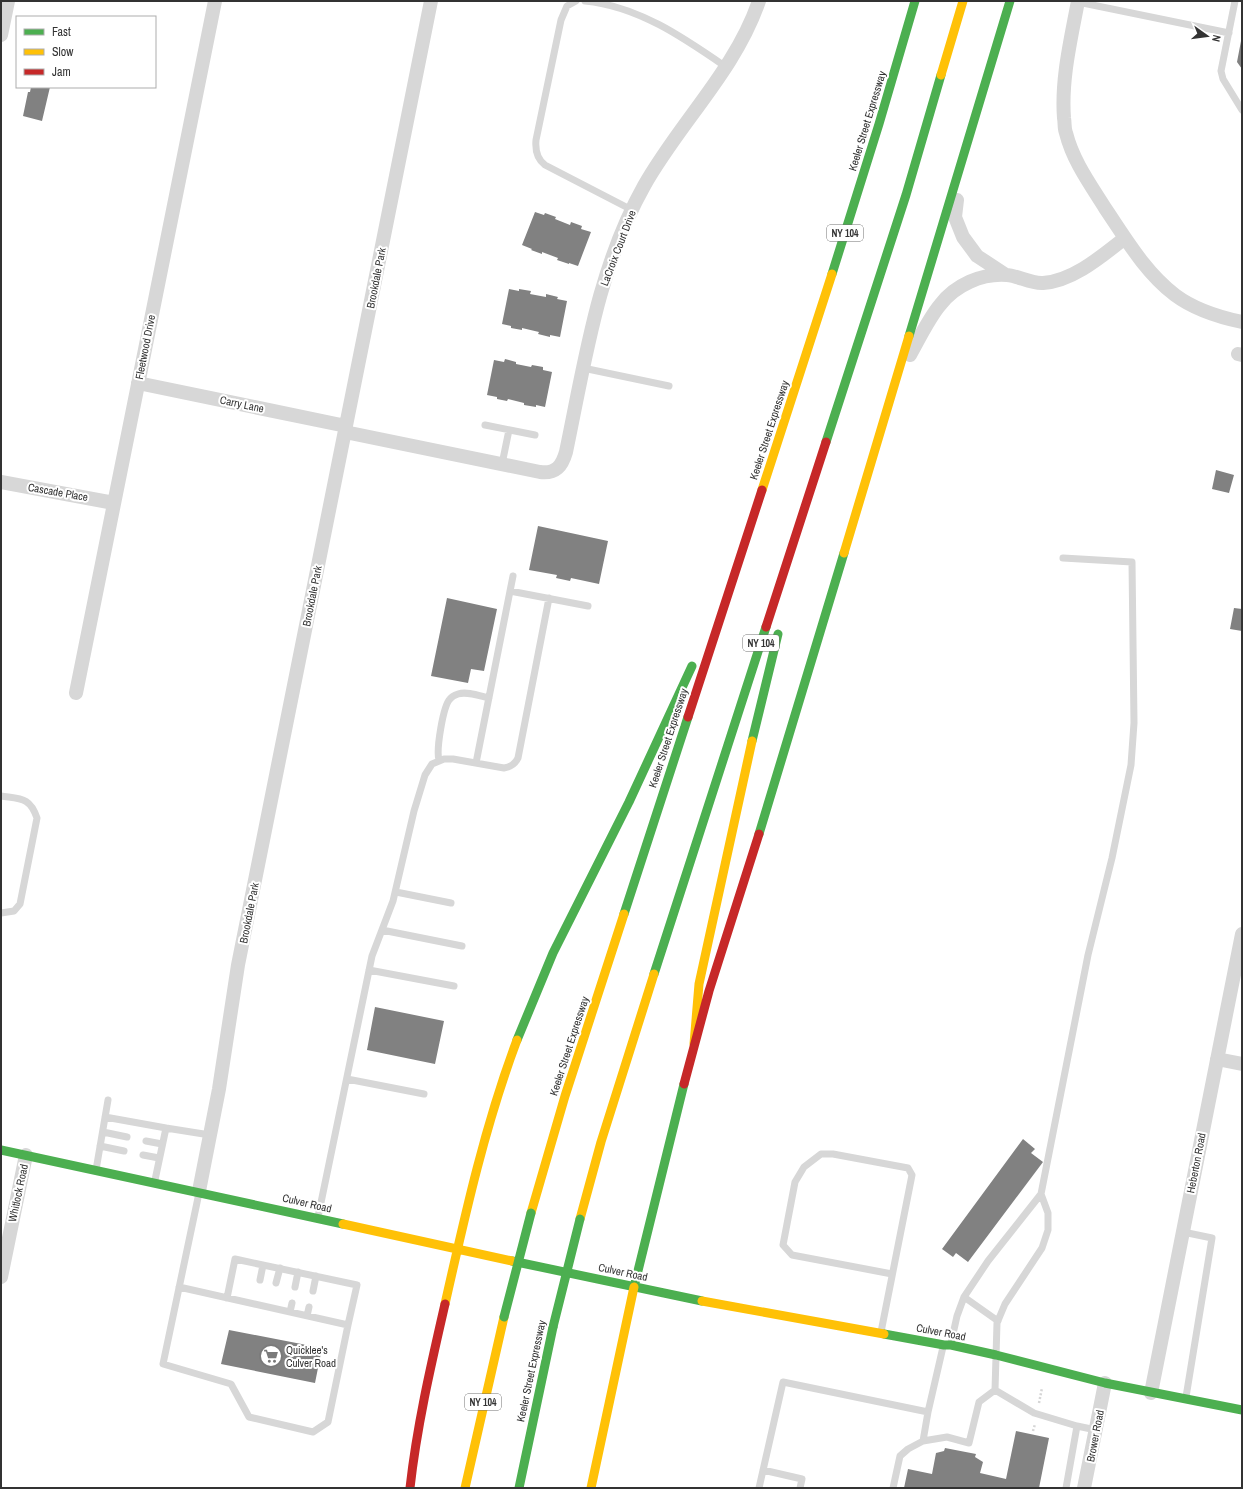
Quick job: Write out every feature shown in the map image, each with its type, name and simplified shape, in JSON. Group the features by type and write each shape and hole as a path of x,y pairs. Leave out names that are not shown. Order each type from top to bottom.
{"main road":[{"name":"Keeler Street Expressway","path":"465,1488 504,1317 530,1213 568,1089 855,202 915,1"},
{"name":"Keeler Street Expressway","path":"519,1488 553,1327 601,1142 908,189 963,1"},
{"path":"591,1488 634,1287 694,1044 724,940 790,734 1010,1"},
{"path":"798,556 832,426"},
{"path":"706,634 748,533"},
{"path":"694,1044 699,984 759,710 781,626"},
{"path":"410,1488 418,1426 425,1391 474,1178 497,1095 526,1015 562,933 627,807 694,659"},
{"name":"Culver Road","path":"1,1150 199,1191 634,1287 726,1306 947,1345 1105,1383 1242,1410"}],"street":[{"name":"Fleetwood Drive","path":"76,693 215,1"},
{"name":"Brookdale Park","path":"199,1191 219,1089 235,979 431,1"},
{"name":"LaCroix Court Drive","path":"502,464 545,472 555,470 562,463 566,452 590,332 606,275 632,210 650,176 674,138 726,67 743,38 759,1"},
{"path":"1078,2 1063,102 1065,132 1077,165 1125,238 1154,276 1175,295 1197,308 1214,315 1242,322"},
{"path":"1,35 5,8"},
{"path":"960,167 955,216 963,237 977,256 1006,275"},
{"path":"898,374 940,305 957,288 980,277 1006,275 1042,283 1064,278 1089,266 1125,238"},
{"name":"Carry Lane","path":"138,383 502,464"},
{"name":"Cascade Place","path":"1,482 114,502"},
{"name":"Heberton Road","path":"1151,1393 1242,934"},
{"path":"1217,1059 1242,1064"},
{"name":"Whitlock Road","path":"1,1277 26,1155"},
{"name":"Brower Road","path":"1084,1488 1105,1383"}],"lane":[{"path":"576,1 567,6 561,20 536,140 536,155 541,162 550,168 632,210"},
{"path":"585,1 610,5 643,18 682,38 726,67"},
{"path":"1235,1 1221,71 1223,79 1242,110"},
{"path":"1078,2 1229,33"},
{"path":"583,368 669,386"},
{"path":"485,425 535,435"},
{"path":"502,464 509,430"},
{"path":"923,1441 928,1412 947,1345 964,1296 988,1261 1041,1194 1088,955 1112,858 1131,765 1134,722 1132,562 1063,558"},
{"path":"476,763 513,576"},
{"path":"510,591 588,606"},
{"path":"318,1218 369,970 374,949 396,892 422,781 430,766 439,760 448,758 507,768 518,758 549,598"},
{"path":"439,760 439,742 445,708 450,698 460,693 489,698"},
{"path":"1,796 24,799 33,807 37,818 20,904 14,911 1,913"},
{"path":"396,892 450,903"},
{"path":"382,930 462,946"},
{"path":"369,970 454,986"},
{"path":"347,1079 424,1094"},
{"path":"96,1170 108,1100"},
{"path":"105,1117 210,1135"},
{"path":"154,1182 166,1128"},
{"path":"103,1132 127,1137"},
{"path":"146,1141 162,1144"},
{"path":"100,1146 124,1151"},
{"path":"880,1333 892,1274 912,1175 908,1168 833,1154 821,1154 804,1167 795,1182 783,1245 792,1255 892,1274"},
{"path":"143,1155 159,1158"},
{"path":"199,1191 163,1364 231,1384 249,1417 314,1432 328,1422 357,1285 235,1259 227,1298"},
{"path":"893,1488 900,1456 908,1449 923,1441 947,1437 969,1443 978,1402 994,1390 998,1321 1005,1304 1042,1248 1048,1230 1048,1212 1041,1194"},
{"path":"1183,1232 1212,1238 1186,1399"},
{"path":"260,1280 263,1265"},
{"path":"276,1283 280,1268"},
{"path":"295,1287 298,1272"},
{"path":"313,1291 316,1276"},
{"path":"179,1287 348,1325"},
{"path":"255,1304 256,1296"},
{"path":"964,1296 998,1321"},
{"path":"271,1308 272,1300"},
{"path":"290,1312 292,1303"},
{"path":"307,1316 309,1307"},
{"path":"759,1488 783,1382 928,1412"},
{"path":"994,1390 1034,1413 1096,1430"},
{"path":"1066,1488 1077,1426"},
{"path":"763,1470 802,1479 800,1488"}],"building":[{"path":"1242,41 1242,69 1237,62"},
{"path":"31,88 50,88 42,121 23,116 28,92 30,92"},
{"path":"535,212 544,215 545,213 556,217 555,219 570,225 571,222 582,226 581,229 591,232 578,266 557,260 558,258 542,252 542,254 522,245"},
{"path":"509,289 531,291 530,294 546,297 546,294 558,297 557,299 567,301 560,337 550,335 550,337 538,334 539,332 522,328 522,330 511,328 511,326 502,324"},
{"path":"505,359 516,362 516,364 531,367 532,365 543,367 543,370 552,372 545,407 524,405 524,403 508,399 507,401 497,399 497,397 487,395 494,360 504,362"},
{"path":"1216,470 1234,475 1229,493 1212,489"},
{"path":"538,526 608,541 599,584 571,578 570,581 556,578 557,575 529,570"},
{"path":"447,598 497,609 484,671 471,669 468,683 431,676"},
{"path":"1234,608 1242,609 1242,631 1230,629"},
{"path":"375,1007 444,1021 435,1064 367,1050"},
{"path":"1023,1139 1035,1149 1031,1153 1043,1162 968,1262 956,1253 953,1257 942,1249"},
{"name":"Quicklee's Culver Road","path":"229,1330 322,1348 315,1383 221,1364"},
{"path":"1016,1431 1049,1438 1039,1488 904,1488 908,1469 932,1474 936,1453 944,1451 945,1448 976,1454 975,1457 983,1462 980,1473 1006,1479"}],"traffic: fast":[{"path":"832,274 879,124 915,1"},
{"path":"909,336 1010,1"},
{"path":"826,442 906,195 941,75"},
{"path":"759,834 844,553"},
{"path":"654,974 766,627"},
{"path":"752,741 778,634"},
{"path":"517,1040 553,953 629,802 692,666"},
{"path":"624,914 688,717"},
{"path":"634,1287 684,1084"},
{"path":"1,1150 343,1224"},
{"path":"504,1317 531,1213"},
{"path":"553,1327 580,1219"},
{"path":"512,1261 702,1301"},
{"path":"519,1488 553,1327"},
{"path":"884,1334 951,1345 1105,1383 1242,1410"}],"traffic: slow":[{"path":"941,75 963,1"},
{"path":"762,490 832,274"},
{"path":"844,553 909,336"},
{"path":"694,1044 699,984 752,741"},
{"path":"531,1213 565,1096 624,914"},
{"path":"580,1219 601,1142 654,974"},
{"path":"445,1304 485,1137 517,1040"},
{"path":"343,1224 512,1261"},
{"path":"591,1488 634,1287"},
{"path":"702,1301 884,1334"},
{"path":"465,1488 504,1317"}],"traffic: jam":[{"path":"766,627 826,442"},
{"path":"688,717 762,490"},
{"path":"684,1084 709,991 759,834"},
{"path":"410,1488 420,1418 445,1304"}],"place":[{"name":"Quicklee's Culver Road","path":"271,1356"}]}
